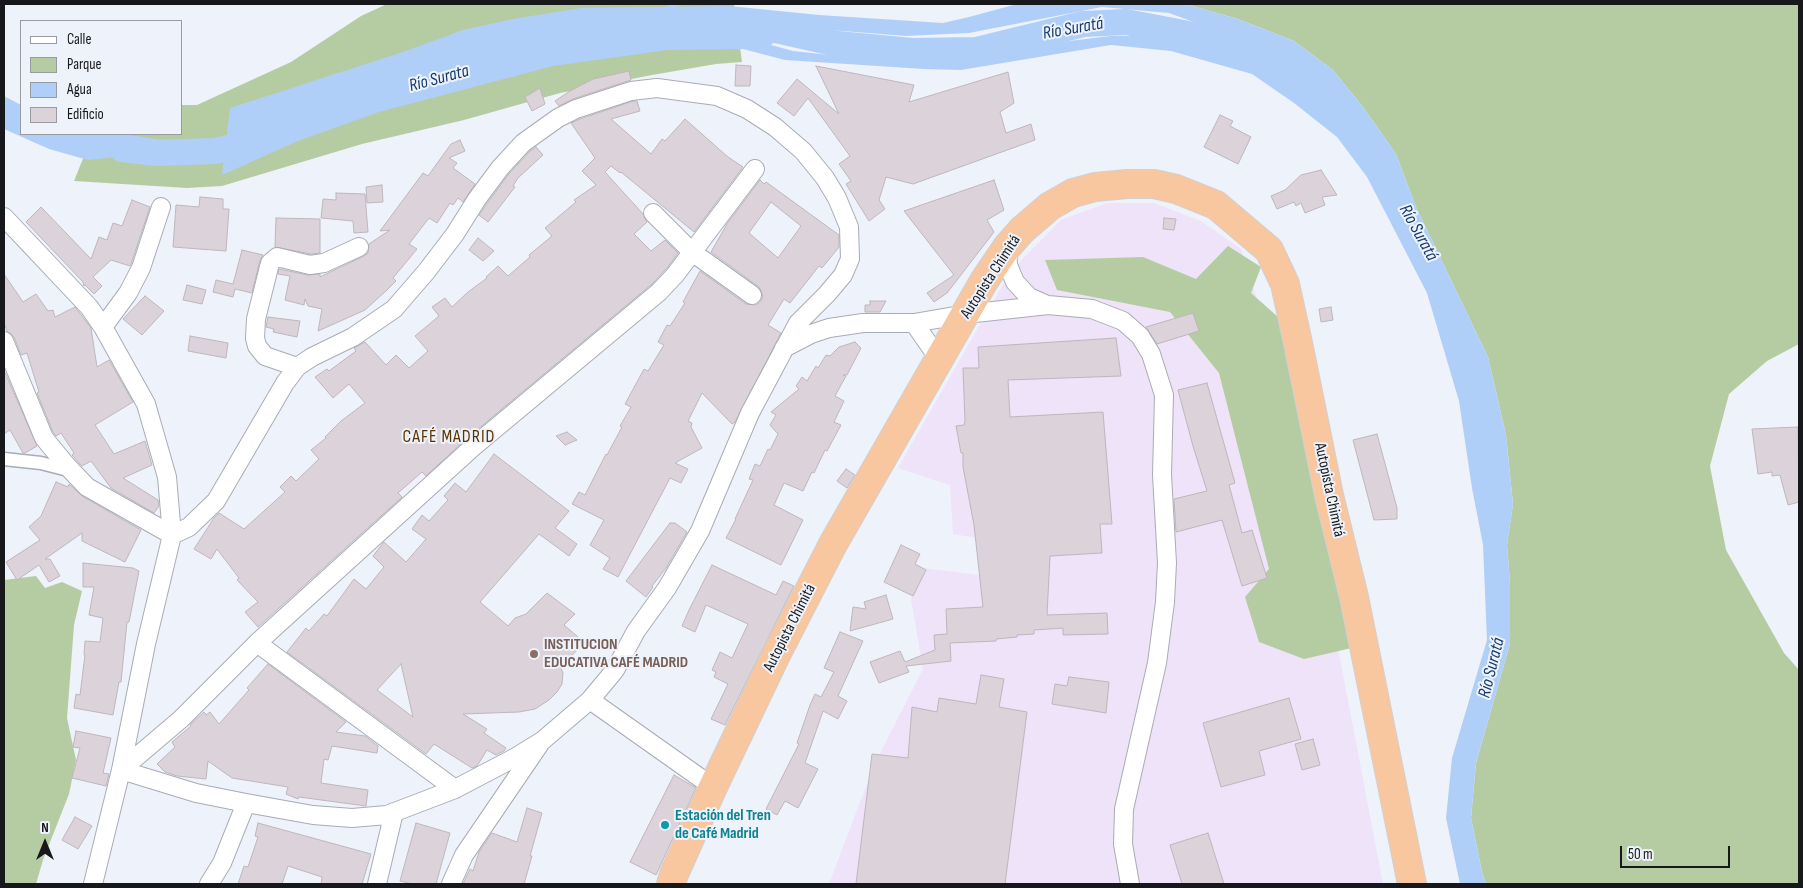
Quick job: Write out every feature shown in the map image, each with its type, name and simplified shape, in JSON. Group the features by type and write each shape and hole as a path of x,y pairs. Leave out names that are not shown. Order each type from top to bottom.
{"highway":[{"name":"Autopista Chimitá","path":"670,884 713,787 775,657 833,544 984,281 1007,247 1022,230 1050,206 1073,193 1095,187 1154,184 1176,189 1216,205 1268,250 1285,284 1329,495 1354,597 1412,884"}],"street":[{"path":"121,770 196,792 246,804 313,815 352,818 387,815 455,789 516,757 542,740 590,700 614,670 636,631 667,588 700,530 750,413 776,367 784,348 798,323 828,294 842,275 850,259 849,227 837,198 825,178 803,151 775,127 747,109 718,96 657,88 631,91 576,109 558,118 522,143 477,198 455,234 426,272 394,309 353,337 312,357 297,367 285,383 216,501 188,527 172,535"},
{"path":"121,770 180,719 257,643 472,447 659,292 676,275 755,169"},
{"path":"103,327 128,293 141,268 161,206"},
{"path":"653,213 692,252 752,295"},
{"path":"4,217 89,307 103,327 146,404 167,477 172,535 146,644 121,770 93,884"},
{"path":"297,367 265,356 254,338 256,319 270,263 277,257 310,265 324,263 359,247"},
{"path":"1007,247 1008,265 1015,282 1029,297 1048,306"},
{"path":"784,348 811,334 829,328 863,323 914,323 966,314 1048,306 1092,309 1123,321 1140,336 1151,354 1164,395 1162,475 1167,563 1165,602 1157,663 1124,809 1123,844 1130,884"},
{"path":"914,323 939,359"},
{"path":"4,340 44,438 72,472 87,487 172,535"},
{"path":"4,459 41,463 72,472"},
{"path":"257,643 455,789"},
{"path":"590,700 713,787"},
{"path":"451,884 464,856 542,740"},
{"path":"209,884 222,862 246,804"},
{"path":"376,884 394,812"}],"shaded area":[{"path":"1107,203 1154,203 1201,221 1241,249 1275,355 1341,664 1383,884 829,884 875,763 923,669 911,599 923,568 979,575 977,538 953,534 950,485 898,468 1010,272 1061,220"}],"green space":[{"path":"387,4 734,4 742,62 716,64 560,93 464,120 362,144 222,186 187,188 74,181 91,135 182,135 182,105 197,105 291,62 361,16"},
{"path":"1185,4 1799,4 1799,344 1767,361 1729,394 1710,466 1726,550 1784,653 1799,670 1799,884 1486,884 1471,818 1476,763 1510,644 1510,583 1507,545 1513,504 1506,435 1488,357 1416,207 1396,154 1363,107 1333,70 1294,41 1238,19"},
{"path":"1228,246 1261,267 1251,293 1287,325 1356,647 1304,659 1259,642 1245,597 1269,569 1219,373 1170,312 1057,290 1045,260 1143,257 1196,279"},
{"path":"36,576 45,588 62,582 82,591 74,625 67,718 76,760 69,794 43,860 36,884 4,884 4,580"}],"water":[{"path":"1017,4 1185,4 1238,19 1294,41 1333,70 1363,107 1396,154 1416,207 1488,357 1506,435 1513,504 1507,545 1510,583 1510,644 1476,763 1471,818 1486,884 1460,884 1446,818 1452,758 1487,640 1483,545 1459,401 1427,293 1367,177 1337,137 1294,103 1252,74 1171,51 1111,45 961,70 785,60 743,49 667,50 553,66 379,112 298,141 222,175 230,108 403,52 463,30 513,19 581,8 729,6 819,15 943,23","holes":["1102,7 1169,13 1227,34 1263,52 1315,91 1241,56 1192,45 1135,36 1110,36 1053,43 1005,55 952,62 885,61 793,51 771,45 787,30 830,30 906,36 969,33"]},
{"path":"4,96 20,104 20,135 129,135 225,149 88,160 49,149 4,129"}],"building":[{"path":"736,65 751,66 750,86 735,86"},
{"path":"816,66 914,85 909,102 1008,72 1014,103 1000,112 1006,133 1031,124 1035,140 913,184 886,177 879,200 885,209 869,221 846,184 851,181 839,164 850,156 808,98 794,116 777,103 797,79 839,114"},
{"path":"629,71 631,80 573,99 559,106 555,101 593,79"},
{"path":"540,88 545,104 532,111 525,97"},
{"path":"637,101 640,111 611,119 651,154 662,139 665,141 685,119 728,157 743,167 694,232 621,172 611,166 605,172 643,214 647,222 634,234 651,251 665,240 678,253 667,268 652,284 466,439 426,476 422,472 398,493 402,497 258,627 245,612 258,602 237,580 239,578 217,549 211,559 194,549 214,518 219,513 244,529 285,492 280,487 291,476 296,481 319,459 311,450 326,438 341,421 365,403 349,384 333,398 315,377 327,369 329,371 356,351 354,348 365,342 386,365 396,355 409,368 428,351 415,336 439,316 432,307 445,298 452,307 487,278 498,266 508,276 552,236 545,228 576,202 574,200 596,185 582,171 595,158 571,123"},
{"path":"1220,115 1233,121 1230,126 1251,137 1238,164 1204,147"},
{"path":"460,140 465,151 449,158 457,163 453,168 475,184 463,202 458,198 453,205 450,203 437,223 429,218 409,244 417,249 393,278 396,281 365,310 318,331 322,309 308,306 305,299 304,305 285,300 290,276 278,274 279,269 308,275 320,274 320,277 364,256 368,253 369,244 390,230 380,231 423,173 428,176 451,144"},
{"path":"536,147 543,155 518,178 513,186 515,187 488,222 479,215 508,175"},
{"path":"1321,170 1337,195 1322,197 1325,205 1305,213 1301,203 1296,206 1294,202 1277,209 1271,196 1285,190 1301,175"},
{"path":"760,180 764,184 766,182 839,235 839,247 822,268 819,266 790,303 784,299 768,325 781,333 735,422 732,424 702,393 688,421 692,423 691,427 702,448 675,463 688,469 681,483 670,478 618,577 603,569 610,558 590,545 604,520 572,504 579,492 585,495 607,455 631,407 625,404 644,369 648,371 664,345 658,342 667,325 670,326 685,303 683,302 700,271 746,304 756,305 761,301 763,296 759,287 711,252 727,224","holes":["771,202 801,226 778,258 749,233"]},
{"path":"994,180 1004,210 987,220 994,232 947,293 934,302 927,293 954,275 904,211"},
{"path":"382,185 383,202 367,203 366,187"},
{"path":"336,193 365,194 368,232 354,233 353,221 321,218 323,199 336,200"},
{"path":"200,197 223,199 223,209 229,209 226,251 173,247 176,205 199,207"},
{"path":"132,200 150,207 131,264 130,266 111,260 93,277 102,286 94,294 84,286 83,282 26,222 41,207 91,259 99,237 107,240 113,223 122,226"},
{"path":"276,218 320,219 320,253 311,254 275,247"},
{"path":"1164,218 1176,219 1174,230 1163,229"},
{"path":"478,238 494,251 483,261 469,250"},
{"path":"242,250 263,255 252,293 235,289 233,297 213,292 216,280 233,284"},
{"path":"4,274 23,302 36,294 48,311 53,310 55,317 75,307 91,328 97,367 109,360 133,402 95,425 114,454 145,441 152,465 123,478 158,500 159,506 154,513 111,488 91,461 82,466 72,455 74,453 61,433 56,436 53,432 37,393 39,392 27,353 21,355 14,337 7,331 4,323"},
{"path":"187,285 206,290 202,304 183,300"},
{"path":"145,296 164,311 142,335 123,319"},
{"path":"870,301 886,301 880,312 865,312 865,305 870,305"},
{"path":"1331,307 1333,320 1321,322 1319,309"},
{"path":"1193,313 1199,331 1157,344 1146,327"},
{"path":"268,317 300,321 297,337 273,332 274,329 266,327"},
{"path":"190,336 228,343 226,358 188,351"},
{"path":"1116,338 1121,376 1008,380 1010,417 1103,412 1112,524 1100,524 1102,553 1050,556 1047,615 1107,613 1108,634 1063,635 1063,628 1034,630 1034,634 1017,635 1017,637 996,639 996,641 950,643 951,661 906,666 909,672 879,683 870,662 900,651 905,662 935,650 934,635 947,634 946,609 983,607 974,525 963,467 963,453 961,453 956,426 964,425 965,421 963,368 979,368 978,347"},
{"path":"855,342 861,348 847,375 843,375 846,376 835,396 844,401 834,422 841,425 827,451 825,450 814,473 812,472 803,491 784,483 774,505 803,520 781,565 726,538 753,480 749,479 755,464 760,466 778,434 770,425 776,415 771,412 799,389 796,386 802,377 807,381 816,366 818,368 826,355 830,356 839,347"},
{"path":"4,370 37,446 25,453 23,453 10,430 4,434"},
{"path":"1207,383 1235,483 1229,485 1242,533 1252,530 1267,578 1242,586 1222,520 1176,532 1174,499 1207,491 1178,390"},
{"path":"1798,427 1799,502 1788,505 1780,475 1772,476 1772,472 1758,474 1752,429"},
{"path":"567,432 577,440 565,445 556,436"},
{"path":"1377,434 1397,508 1397,519 1374,520 1353,440"},
{"path":"494,454 569,511 555,528 577,544 569,556 539,534 480,602 508,626 515,618 526,614 547,593 575,614 564,625 585,643 560,666 563,673 562,684 557,692 535,709 519,712 463,714 487,729 484,733 506,748 496,755 487,750 477,766 472,768 434,744 426,754 287,652 306,628 309,631 324,614 327,616 354,579 366,589 384,567 373,556 384,542 406,562 426,539 412,529 422,515 429,521 448,500 444,496 455,483 466,492","holes":["401,664 413,717 377,690"]},
{"path":"846,469 855,475 847,488 837,481"},
{"path":"56,482 68,487 69,484 82,496 141,530 125,562 82,541 82,533 45,559 50,559 60,576 49,582 39,565 17,580 6,562 40,540 29,527 41,516"},
{"path":"670,523 675,523 687,532 646,597 626,581"},
{"path":"901,545 920,554 915,564 926,570 913,596 884,582"},
{"path":"83,563 133,568 139,571 129,622 127,622 121,682 119,682 113,715 74,708 76,694 80,695 85,641 100,642 103,618 89,615 94,587 83,587"},
{"path":"712,565 776,595 783,581 794,586 725,725 711,719 728,684 714,677 716,672 712,670 720,652 732,658 748,624 706,605 695,632 682,626"},
{"path":"886,595 893,619 850,631 853,607 866,609 864,602"},
{"path":"840,632 863,641 838,696 847,701 838,719 823,711 805,763 818,769 798,808 785,801 777,815 766,809 799,744 797,743 815,694 821,697 834,672 824,668"},
{"path":"268,664 346,722 336,732 365,736 378,746 377,753 332,746 328,760 324,759 321,783 368,790 366,806 299,797 298,799 286,794 288,787 232,778 208,761 206,779 177,776 165,772 157,764 175,747 172,742 204,712 206,715 210,712 219,724 249,690 247,688"},
{"path":"981,675 1004,679 999,707 1027,712 1005,884 856,884 872,754 908,758 912,707 937,712 939,698 976,704"},
{"path":"1069,677 1109,682 1106,713 1052,704 1055,684 1067,686"},
{"path":"1289,698 1301,739 1259,751 1265,775 1221,787 1203,723"},
{"path":"76,731 111,738 103,773 109,774 106,786 72,778 80,748 73,747"},
{"path":"1313,739 1320,765 1302,770 1295,744"},
{"name":"Estación del Tren de Café Madrid","path":"674,775 696,788 656,875 630,862"},
{"path":"527,808 542,813 524,884 463,884 470,869 473,871 479,852 492,833 517,842"},
{"path":"75,817 92,826 78,849 62,840"},
{"path":"258,823 371,854 362,884 321,884 322,877 288,866 282,884 238,884 244,866 248,867 258,837 255,836"},
{"path":"416,823 450,833 436,884 413,884 400,881"},
{"path":"1208,833 1224,884 1182,884 1170,845"}],"waterway":[{"path":"666,9 678,4"},
{"name":"Río Suratá","path":"751,30 767,28 838,44 912,51 977,50 1083,24 1126,22 1215,39 1310,86 1331,105"},
{"name":"Río Surata","path":"122,149 157,153 214,151 258,139"}],"place":[{"name":"INSTITUCION EDUCATIVA CAFÉ MADRID","path":"534,654"},
{"name":"Estación del Tren de Café Madrid","path":"665,825"}],"district":[{"name":"CAFÉ MADRID","path":"449,437"}]}
